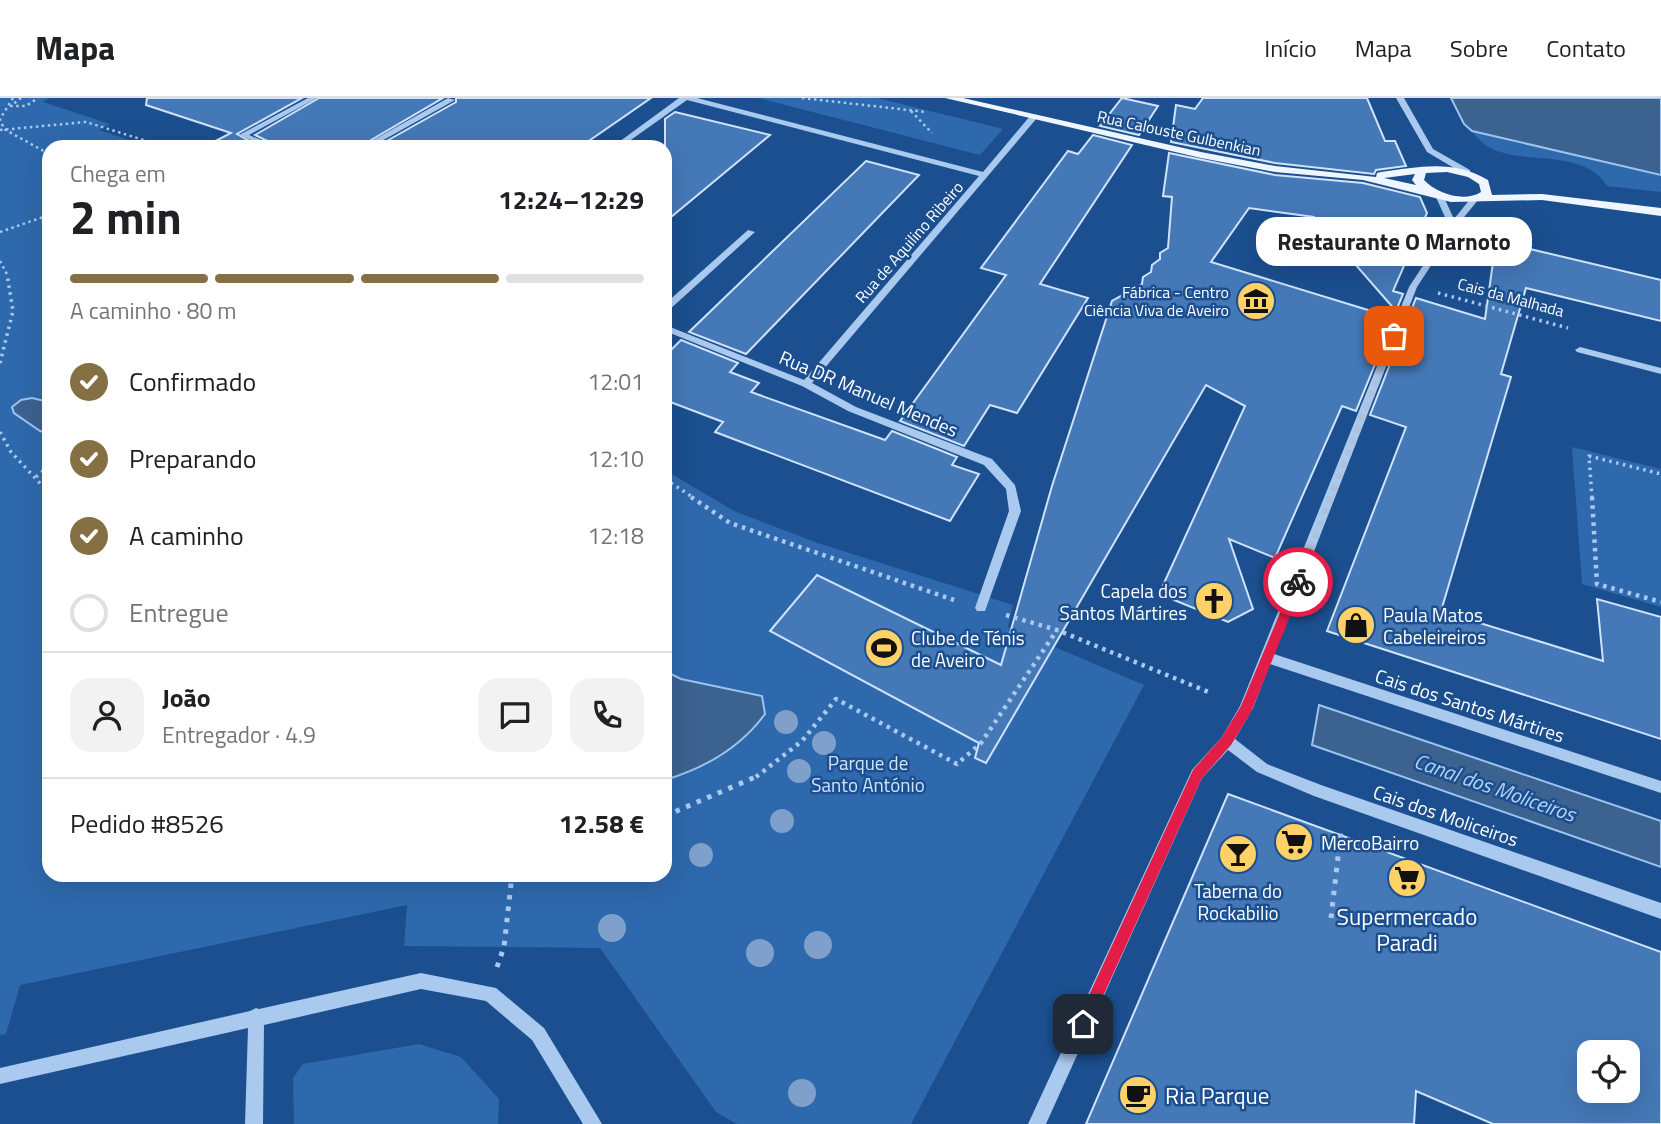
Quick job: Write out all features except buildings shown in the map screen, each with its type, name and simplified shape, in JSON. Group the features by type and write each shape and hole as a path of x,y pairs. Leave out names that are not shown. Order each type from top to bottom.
{"main road":[{"name":"Rua Calouste Gulbenkian","path":"950,98 1213,158 1275,169 1363,177 1434,193 1478,199 1542,197"},
{"name":"Rua Calouste Gulbenkian","path":"1363,177 1446,167 1542,197"},
{"path":"1424,170 1418,180 1434,193"},
{"path":"1472,174 1488,188 1478,199"},
{"path":"1542,197 1661,212"}],"street":[{"path":"243,135 313,98"},
{"path":"626,140 687,98 985,175"},
{"path":"1401,98 1430,150 1472,174"},
{"path":"378,140 451,100"},
{"name":"Rua de Aquilino Ribeiro","path":"806,384 1033,118"},
{"path":"243,135 256,140"},
{"path":"1424,170 1430,150"},
{"path":"1434,193 1453,226"},
{"path":"1037,1124 1197,774 1227,741 1269,658 1413,287 1453,226 1478,199"},
{"path":"672,303 751,232"},
{"name":"Rua DR Manuel Mendes","path":"672,331 806,384 852,409 988,462 1012,488 1015,512 981,608"},
{"path":"1580,350 1661,371"},
{"name":"Cais dos Santos Mártires","path":"1269,658 1661,787"},
{"name":"Cais dos Moliceiros","path":"1227,741 1262,768 1319,791 1661,911"},
{"path":"0,1076 256,1016 421,981 490,993 538,1034 593,1124"},
{"path":"254,1124 256,1016"}],"path":[{"path":"2,129 0,119 13,98"},
{"path":"21,98 11,106 17,108 30,105 38,98"},
{"path":"802,98 934,110"},
{"path":"2,129 86,122 144,140"},
{"path":"2,129 42,150"},
{"path":"0,232 42,217"},
{"path":"0,261 12,280 15,314 0,363"},
{"name":"Cais da Malhada","path":"1413,287 1584,332 1580,350"},
{"path":"0,432 11,452 42,484"},
{"path":"1661,474 1589,456 1597,584 1661,602"},
{"path":"36,477 42,472"},
{"path":"672,484 730,523 941,596"},
{"path":"981,608 1057,630 1211,693"},
{"path":"672,813 762,774 802,741 836,699 957,764 981,743 1057,630"},
{"path":"1331,918 1342,827"},
{"path":"500,957 511,882"}],"green space":[{"name":"Parque de Santo António","path":"0,98 49,98 43,102 110,124 99,130 129,140 42,140 42,882 672,882 672,474 734,511 818,543 1013,605 1008,627 1144,685 911,1124 737,1124 716,1112 600,948 404,946 407,905 20,985 6,1034 0,1035"},
{"path":"758,98 877,98 1003,129 980,155"},
{"path":"1472,131 1661,175 1661,192 1607,186 1594,172 1578,164 1501,152 1485,144"},
{"path":"1572,447 1661,469 1661,607 1582,584"},
{"path":"419,1044 461,1057 499,1099 498,1124 294,1124 293,1078 303,1064"}],"water":[{"path":"1451,98 1661,98 1661,175 1472,131 1464,124"},
{"path":"32,398 42,400 42,431 14,413 12,407 21,400"},
{"path":"672,674 681,679 762,696 765,714 755,726 733,747 694,769 672,777"},
{"name":"Canal dos Moliceiros","path":"1319,705 1661,821 1661,867 1312,745"}],"way so far":[{"path":"1298,582 1394,336"}],"place":[{"name":"Fábrica - Centro Ciência Viva de Aveiro","path":"1256,301"},
{"name":"Restaurante O Marnoto","path":"1394,336"},
{"name":"Capela dos Santos Mártires","path":"1214,601"},
{"name":"Paula Matos Cabeleireiros","path":"1356,625"},
{"name":"Clube de Ténis de Aveiro","path":"884,648"},
{"name":"MercoBairro","path":"1294,842"},
{"name":"Taberna do Rockabilio","path":"1238,854"},
{"name":"Supermercado Paradi","path":"1407,878"},
{"name":"Ria Parque","path":"1138,1095"}],"route":[{"path":"1083,1024 1197,774 1227,741 1246,708 1269,658 1298,582"}]}
